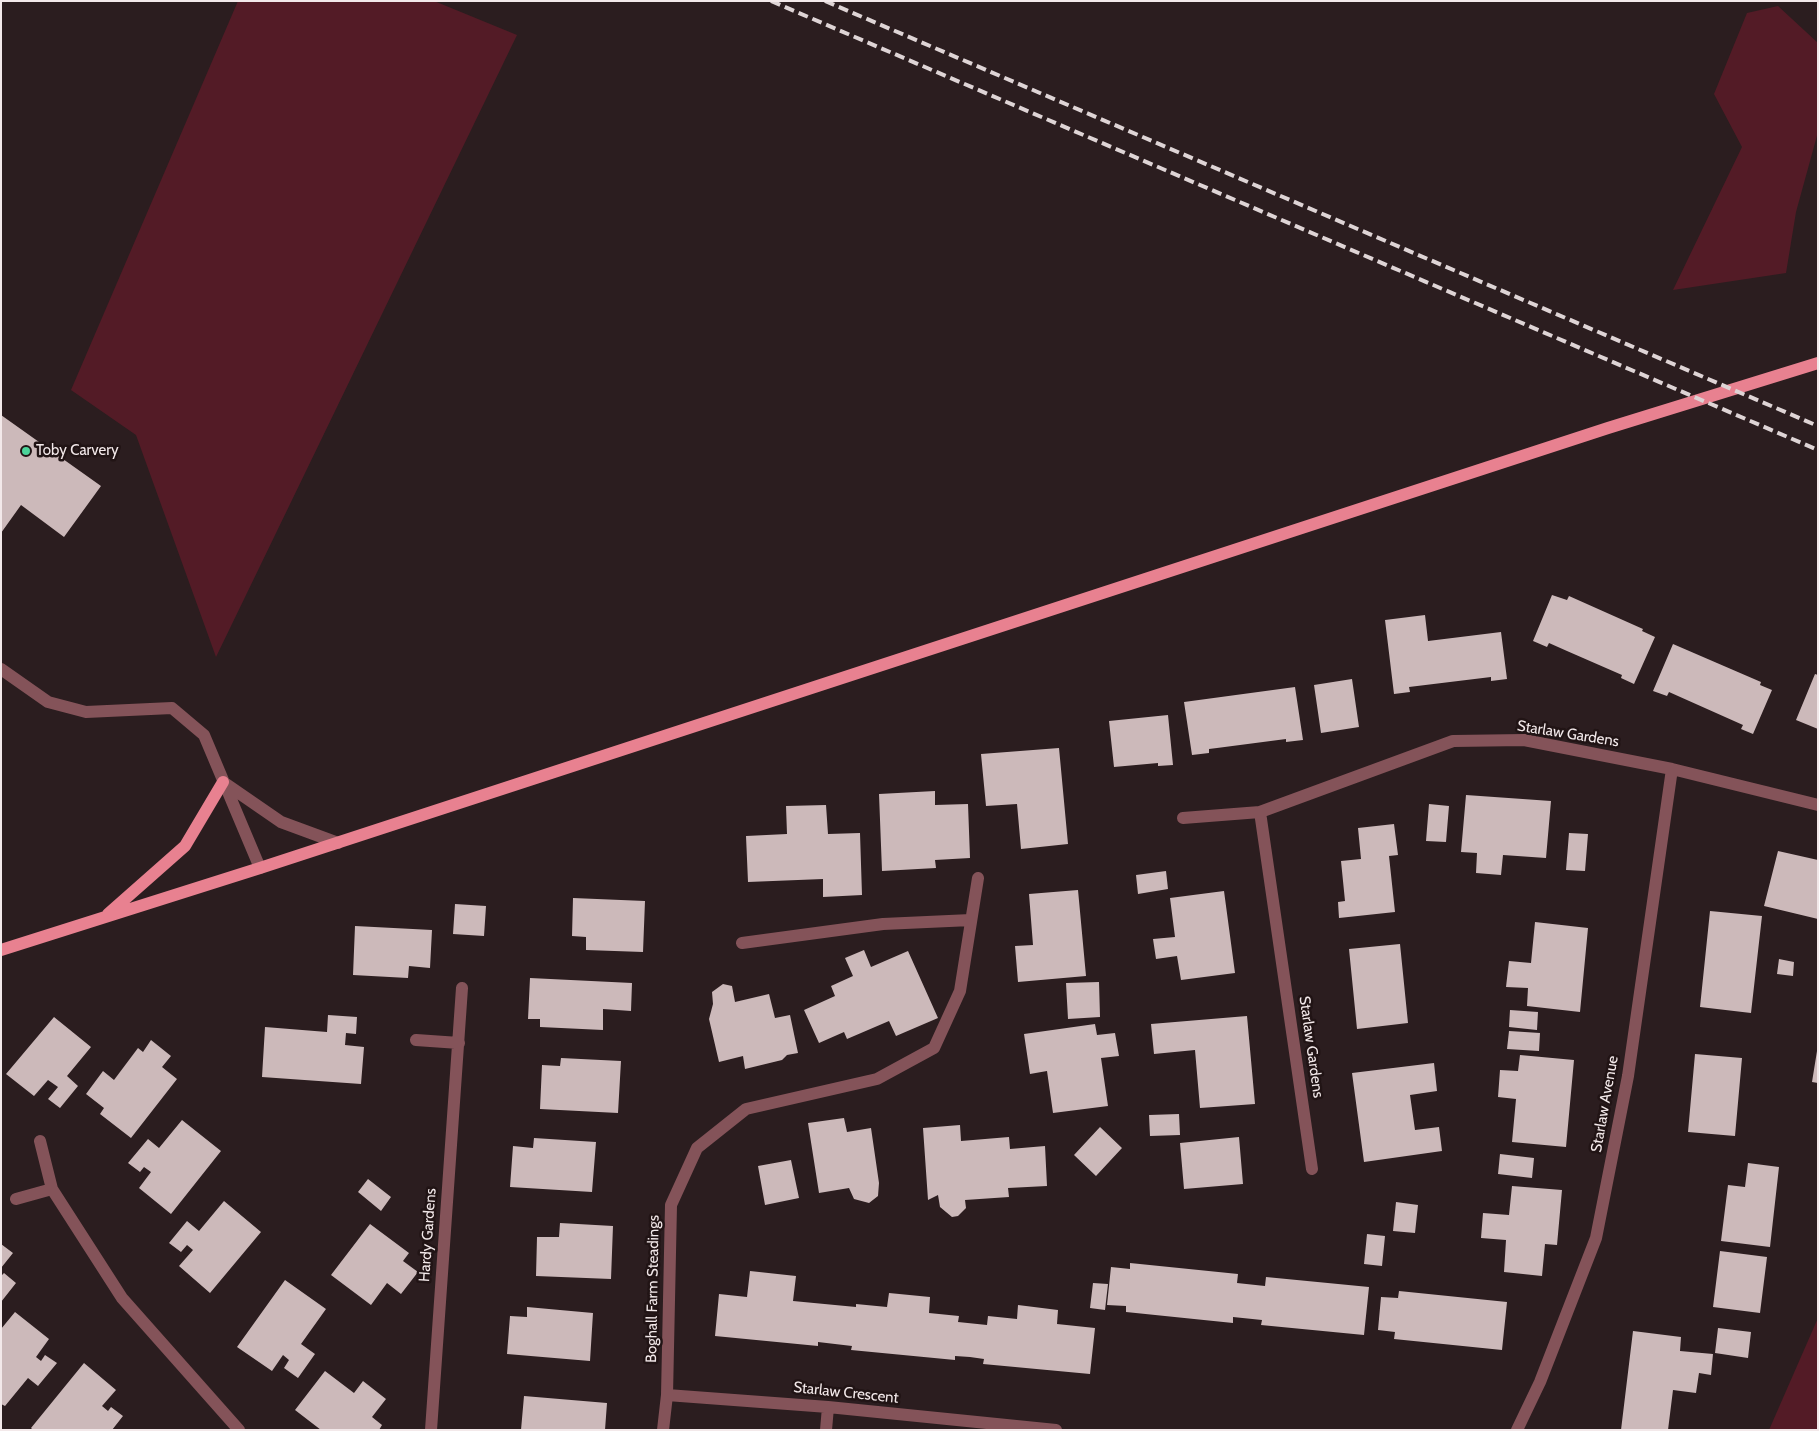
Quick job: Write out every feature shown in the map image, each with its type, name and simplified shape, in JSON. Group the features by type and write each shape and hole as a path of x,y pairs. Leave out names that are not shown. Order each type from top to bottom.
{"main road":[{"path":"1,950 260,868 1608,428 1818,363"},
{"path":"104,917 185,846 223,782"}],"street":[{"path":"1,669 48,702 86,712 172,708 204,735 260,868"},
{"name":"Starlaw Gardens","path":"1183,818 1260,812 1453,741 1524,740 1672,769 1818,805"},
{"name":"Starlaw Avenue","path":"1517,1430 1540,1382 1596,1238 1628,1076 1672,769"},
{"path":"223,782 281,822 338,842"},
{"name":"Starlaw Gardens","path":"1260,812 1312,1168"},
{"name":"Boghall Farm Steadings","path":"667,1395 671,1205 697,1148 746,1109 876,1079 934,1048 960,992 978,878"},
{"path":"742,943 882,924 971,920"},
{"name":"Hardy Gardens","path":"431,1430 462,988"},
{"path":"416,1040 459,1042"},
{"path":"40,1141 52,1189 122,1298 239,1430"},
{"path":"16,1199 52,1189"},
{"path":"664,1430 667,1395"},
{"name":"Starlaw Crescent","path":"667,1395 828,1407 1056,1430"},
{"path":"826,1430 828,1407"}],"shaded area":[{"path":"238,1 434,1 517,35 216,657 136,435 71,390"},
{"path":"1778,6 1818,43 1818,132 1796,212 1786,273 1673,290 1742,147 1714,94 1747,13"},
{"path":"1818,1318 1818,1430 1769,1430"}],"building":[{"name":"Toby Carvery","path":"1,415 101,486 64,537 21,505 1,533"},
{"path":"1552,595 1567,600 1569,596 1643,629 1642,631 1655,637 1634,684 1621,678 1622,675 1549,643 1547,647 1533,641"},
{"path":"1425,615 1428,641 1501,632 1507,679 1491,681 1491,677 1409,687 1410,692 1394,694 1385,620"},
{"path":"1673,644 1761,682 1760,685 1772,690 1753,734 1741,729 1743,725 1669,692 1667,696 1653,691"},
{"path":"1815,674 1818,675 1818,729 1796,720"},
{"path":"1352,679 1359,727 1321,733 1314,685"},
{"path":"1295,687 1303,740 1286,742 1286,739 1209,749 1209,753 1192,755 1184,702"},
{"path":"1168,715 1173,765 1158,766 1158,763 1114,767 1109,721"},
{"path":"1059,748 1068,844 1021,849 1017,804 986,806 981,754"},
{"path":"935,791 935,805 968,804 970,858 935,860 936,868 882,871 879,794"},
{"path":"1466,795 1551,801 1546,858 1503,855 1501,875 1476,873 1477,853 1461,852"},
{"path":"1429,804 1449,806 1446,842 1426,841"},
{"path":"826,805 828,834 860,833 862,895 823,897 823,879 748,882 746,836 787,834 786,806"},
{"path":"1394,824 1398,855 1389,856 1395,912 1339,918 1338,902 1345,901 1341,861 1361,859 1358,828"},
{"path":"1569,833 1588,834 1585,871 1566,870"},
{"path":"1778,851 1818,860 1818,919 1764,906"},
{"path":"1166,871 1168,889 1138,894 1136,875"},
{"path":"1078,890 1086,976 1018,982 1015,946 1033,945 1029,894"},
{"path":"1224,891 1235,973 1181,980 1177,956 1156,959 1153,939 1175,937 1170,898"},
{"path":"573,898 645,901 643,952 586,950 586,937 572,936"},
{"path":"455,904 486,906 484,936 453,934"},
{"path":"1710,911 1762,916 1751,1013 1700,1007"},
{"path":"1535,922 1588,928 1580,1012 1527,1006 1528,988 1506,987 1509,961 1531,963"},
{"path":"355,926 432,930 430,968 409,966 408,978 353,975"},
{"path":"1400,944 1408,1023 1357,1029 1349,949"},
{"path":"864,950 871,967 908,951 938,1018 896,1036 889,1021 847,1039 844,1032 819,1043 804,1010 835,996 831,986 853,976 845,958"},
{"path":"1779,959 1794,962 1793,976 1777,974"},
{"path":"530,978 632,983 631,1011 603,1009 603,1030 540,1027 540,1019 528,1019"},
{"path":"1099,982 1100,1017 1068,1019 1066,983"},
{"path":"723,984 732,986 735,1002 769,994 775,1018 790,1015 798,1053 787,1055 782,1060 745,1069 743,1056 719,1062 709,1019 713,1004 712,992"},
{"path":"1510,1010 1538,1012 1537,1030 1509,1027"},
{"path":"328,1015 357,1017 356,1034 346,1033 345,1045 364,1047 361,1084 262,1077 265,1027 327,1032"},
{"path":"1247,1016 1255,1104 1200,1108 1195,1050 1154,1054 1151,1024"},
{"path":"54,1017 91,1047 67,1076 78,1086 60,1108 48,1099 58,1087 48,1080 34,1096 6,1074"},
{"path":"1095,1024 1097,1035 1115,1033 1119,1056 1101,1058 1108,1106 1053,1113 1047,1071 1030,1074 1024,1034"},
{"path":"1509,1031 1540,1033 1539,1051 1507,1049"},
{"path":"151,1040 171,1056 162,1067 177,1079 131,1138 100,1114 104,1108 86,1094 103,1071 114,1080 138,1048 143,1052"},
{"path":"1818,1051 1818,1083 1812,1082"},
{"path":"1695,1054 1742,1058 1735,1136 1688,1132"},
{"path":"1520,1055 1574,1060 1566,1147 1512,1142 1516,1099 1498,1097 1500,1070 1518,1071"},
{"path":"561,1058 621,1061 618,1113 540,1109 542,1065 560,1066"},
{"path":"1434,1063 1437,1091 1410,1095 1415,1130 1439,1127 1442,1151 1364,1162 1352,1073"},
{"path":"1179,1114 1180,1135 1150,1136 1149,1115"},
{"path":"844,1118 847,1132 871,1128 879,1183 878,1196 869,1203 854,1199 849,1188 819,1193 808,1123"},
{"path":"182,1120 221,1151 171,1214 139,1188 151,1172 144,1167 140,1172 128,1163 148,1139 159,1148"},
{"path":"960,1125 961,1141 1009,1137 1010,1149 1045,1146 1047,1186 1008,1188 1009,1197 965,1200 966,1208 958,1216 952,1217 940,1207 938,1195 928,1200 923,1128"},
{"path":"1100,1127 1122,1148 1096,1176 1074,1155"},
{"path":"1239,1137 1243,1184 1184,1189 1180,1143"},
{"path":"534,1138 596,1142 592,1192 510,1187 513,1146 533,1148"},
{"path":"1500,1154 1534,1158 1532,1178 1498,1174"},
{"path":"791,1160 799,1198 765,1205 758,1166"},
{"path":"1748,1163 1779,1167 1770,1247 1721,1241 1728,1185 1745,1187"},
{"path":"368,1179 391,1197 381,1211 358,1192"},
{"path":"1512,1186 1562,1190 1557,1245 1545,1244 1542,1276 1504,1272 1506,1240 1481,1238 1483,1213 1509,1215"},
{"path":"224,1201 261,1232 210,1293 179,1266 193,1250 187,1245 181,1252 169,1243 187,1221 199,1231"},
{"path":"1396,1202 1418,1205 1415,1233 1393,1231"},
{"path":"560,1223 613,1226 611,1279 536,1276 537,1237 559,1237"},
{"path":"370,1224 409,1253 403,1261 418,1272 401,1294 387,1283 371,1305 331,1275"},
{"path":"1367,1234 1385,1236 1382,1266 1364,1264"},
{"path":"1,1244 13,1253 1,1268"},
{"path":"1720,1251 1767,1257 1760,1313 1713,1307"},
{"path":"1130,1263 1238,1274 1237,1283 1265,1286 1266,1277 1369,1287 1364,1335 1261,1325 1262,1320 1233,1317 1233,1323 1126,1312 1126,1306 1107,1305 1111,1267 1130,1269"},
{"path":"750,1271 796,1276 793,1301 856,1307 856,1304 887,1307 889,1293 930,1297 929,1313 959,1316 958,1322 987,1325 988,1316 1017,1319 1018,1305 1058,1310 1057,1324 1095,1328 1090,1374 983,1364 984,1359 970,1357 955,1356 955,1360 851,1350 852,1346 818,1342 818,1346 715,1336 719,1294 747,1297"},
{"path":"4,1273 16,1283 1,1302 1,1276"},
{"path":"285,1280 326,1309 301,1344 315,1354 298,1378 284,1368 289,1360 283,1355 272,1371 237,1347"},
{"path":"1093,1283 1108,1284 1105,1310 1090,1308"},
{"path":"1399,1291 1507,1302 1502,1350 1394,1339 1395,1332 1378,1330 1381,1297 1398,1298"},
{"path":"527,1307 593,1313 590,1361 507,1354 510,1316 527,1317"},
{"path":"15,1312 49,1339 36,1357 41,1361 45,1355 57,1363 38,1386 28,1378 5,1406 1,1404 1,1329"},
{"path":"1718,1328 1751,1332 1748,1358 1715,1353"},
{"path":"1633,1331 1681,1337 1680,1351 1713,1354 1711,1375 1699,1373 1696,1393 1673,1390 1668,1430 1621,1430"},
{"path":"84,1363 116,1390 102,1406 108,1411 111,1407 123,1416 112,1430 33,1430 31,1428"},
{"path":"325,1371 354,1393 363,1381 386,1399 372,1417 382,1425 379,1430 321,1430 295,1410"},
{"path":"524,1396 607,1403 605,1430 521,1430"}],"railway":[{"path":"771,1 1818,450"},
{"path":"825,1 1818,426"}],"place":[{"name":"Toby Carvery","path":"26,451"}]}
